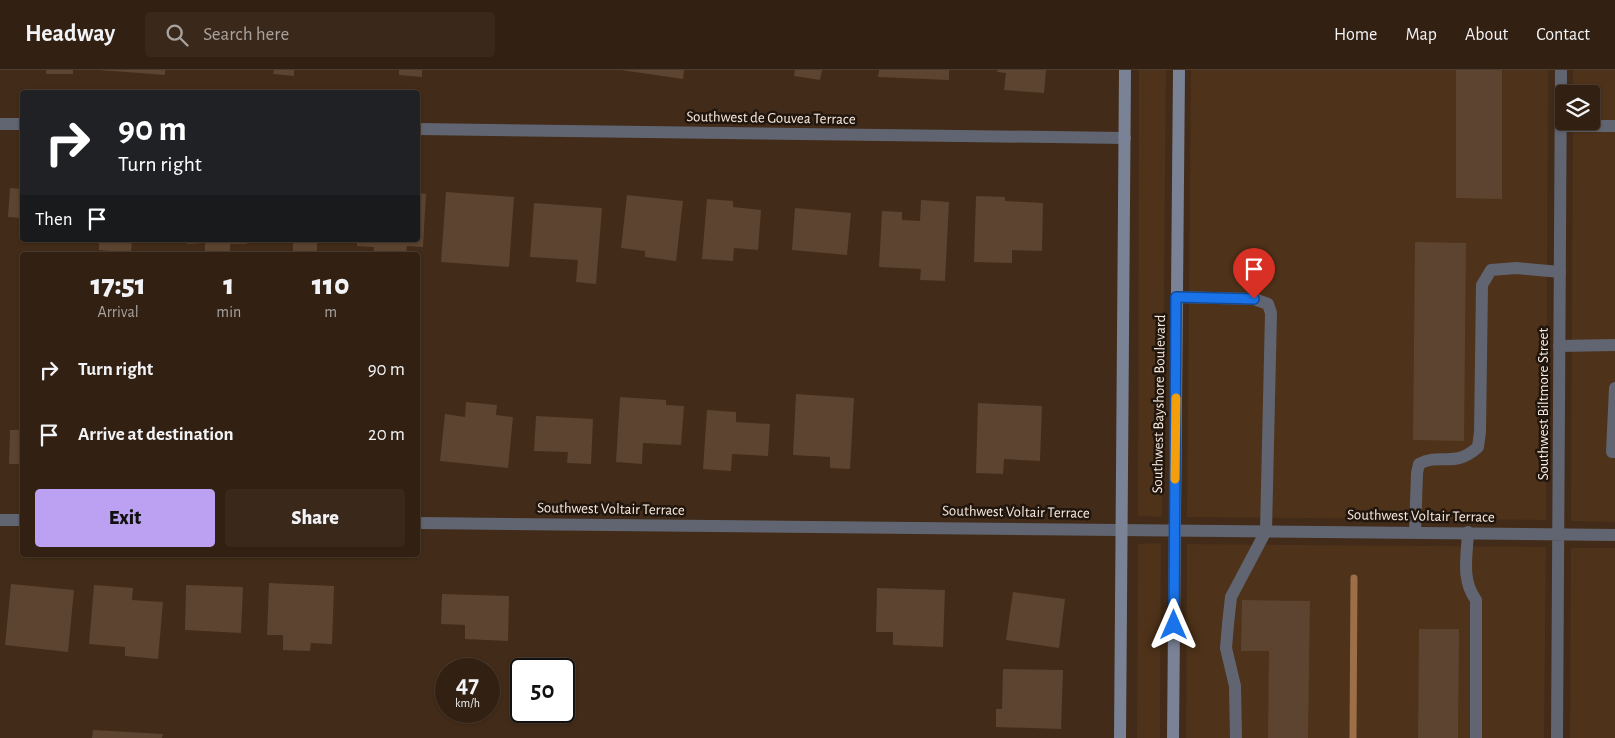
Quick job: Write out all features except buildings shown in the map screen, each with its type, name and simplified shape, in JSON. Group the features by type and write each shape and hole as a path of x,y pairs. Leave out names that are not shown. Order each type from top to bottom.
{"main road":[{"path":"1120,738 1125,70"},
{"name":"Southwest Bayshore Boulevard","path":"1173,738 1179,70"}],"street":[{"name":"Southwest Biltmore Street","path":"1561,70 1561,85"},
{"path":"0,124 20,124"},
{"path":"1600,126 1615,126"},
{"name":"Southwest de Gouvea Terrace","path":"420,129 1125,138"},
{"name":"Southwest Biltmore Street","path":"1557,738 1560,130"},
{"path":"1415,532 1419,464 1425,460 1461,459 1478,447 1480,432 1482,285 1491,270 1516,268 1560,272"},
{"path":"1176,297 1254,299 1268,304 1271,313 1266,531 1231,597 1226,648 1235,686 1236,738"},
{"path":"1559,346 1615,345"},
{"path":"1615,388 1612,452 1615,452"},
{"path":"0,520 20,520"},
{"name":"Southwest Voltair Terrace","path":"420,523 1468,532 1615,535"},
{"path":"1468,532 1465,577 1467,589 1476,600 1476,738"}],"shaded area":[{"path":"1139,70 1166,70 1162,517 1138,516"},
{"path":"1191,70 1548,70 1546,520 1187,517"},
{"path":"1573,70 1615,70 1615,522 1571,521 1573,130 1600,130 1600,85 1573,85"},
{"path":"1161,543 1160,738 1137,738 1138,544"},
{"path":"1187,544 1546,547 1544,738 1186,738"},
{"path":"1571,548 1615,548 1615,738 1570,738"}],"waterway":[{"path":"1353,738 1354,578"}],"slow traffic":[{"path":"1175,479 1176,398"}],"route":[{"path":"1174,625 1176,297 1254,299"}]}
